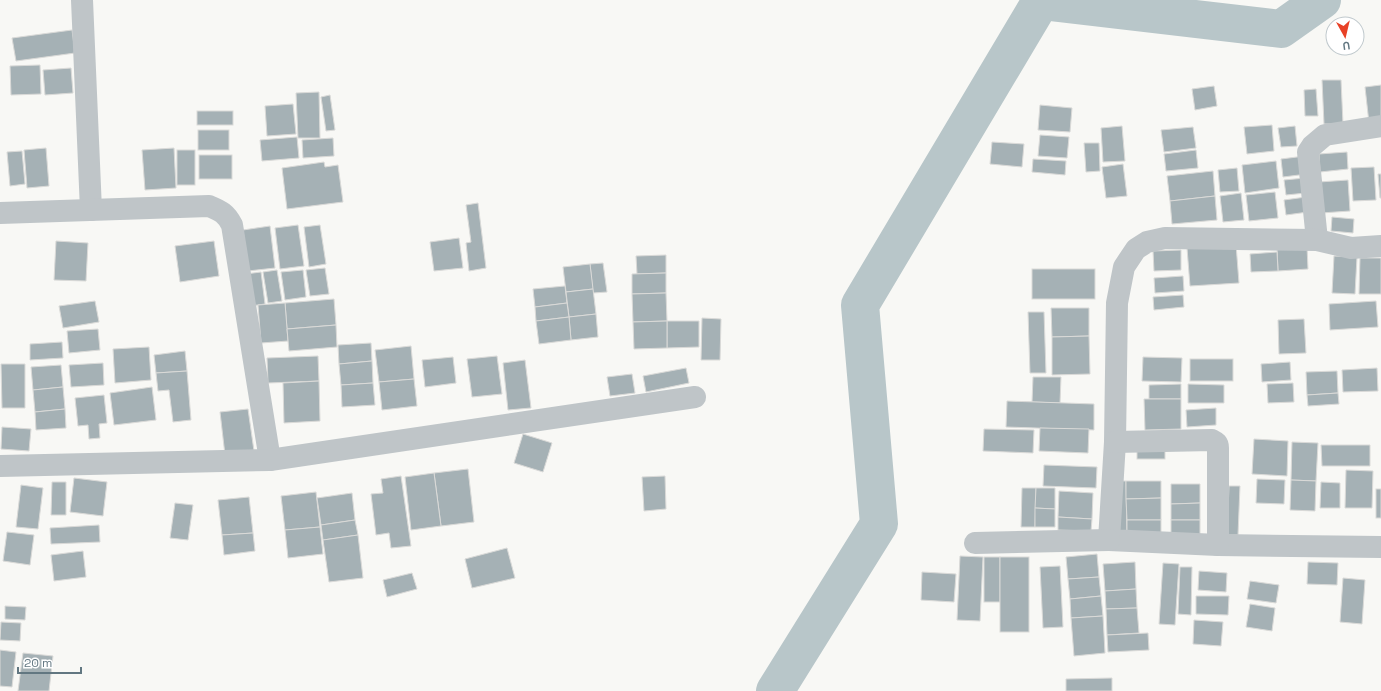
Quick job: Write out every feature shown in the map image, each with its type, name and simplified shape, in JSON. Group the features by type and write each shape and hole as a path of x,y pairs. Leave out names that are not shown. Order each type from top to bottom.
{"street":[{"path":"82,0 90,210"},
{"path":"1317,240 1308,152 1312,146 1325,135 1381,126"},
{"path":"0,213 209,206 228,217 232,225 270,460"},
{"path":"1109,540 1115,442 1117,303 1124,267 1136,249 1147,242 1165,238 1317,240 1350,248 1381,246"},
{"path":"0,466 270,460 695,397"},
{"path":"1115,442 1212,440 1216,442 1218,445 1218,545"},
{"path":"975,544 1109,540 1218,545 1381,547"}],"building":[{"path":"72,30 75,53 16,61 12,38"},
{"path":"40,65 41,94 11,95 10,66"},
{"path":"71,68 73,93 45,95 43,70"},
{"path":"1322,80 1341,80 1343,124 1324,124"},
{"path":"1381,85 1381,122 1369,123 1365,87"},
{"path":"1214,86 1217,106 1195,110 1192,89"},
{"path":"1316,89 1318,116 1305,116 1304,90"},
{"path":"319,92 320,138 298,138 296,93"},
{"path":"330,95 335,130 326,131 321,97"},
{"path":"293,104 296,134 267,136 265,106"},
{"path":"1040,105 1072,108 1070,132 1038,130"},
{"path":"197,111 233,111 233,125 197,125"},
{"path":"1272,125 1274,151 1247,154 1244,127"},
{"path":"1122,126 1125,161 1103,162 1101,128"},
{"path":"1295,126 1297,146 1281,147 1278,128"},
{"path":"1193,127 1196,148 1164,152 1161,130"},
{"path":"198,130 229,130 229,150 198,150"},
{"path":"1040,135 1069,137 1067,158 1038,156"},
{"path":"297,137 299,158 262,161 260,140"},
{"path":"333,138 334,156 303,158 302,140"},
{"path":"992,142 1024,144 1022,167 990,164"},
{"path":"1084,143 1099,143 1100,171 1086,172"},
{"path":"46,148 49,186 27,188 24,150"},
{"path":"174,148 176,188 145,190 142,150"},
{"path":"177,150 195,150 195,185 177,185"},
{"path":"1196,150 1198,168 1166,171 1164,154"},
{"path":"22,151 25,184 10,186 7,152"},
{"path":"1347,152 1348,169 1320,172 1319,154"},
{"path":"199,155 232,155 232,179 199,179"},
{"path":"1305,156 1307,174 1283,177 1281,159"},
{"path":"1033,159 1066,161 1065,175 1032,172"},
{"path":"1276,161 1279,188 1245,193 1242,165"},
{"path":"324,162 325,167 338,165 343,202 287,209 282,168"},
{"path":"1123,164 1127,196 1106,198 1102,167"},
{"path":"1374,167 1376,200 1353,201 1351,168"},
{"path":"1237,168 1239,191 1220,192 1218,170"},
{"path":"1213,171 1215,196 1170,201 1167,176"},
{"path":"1378,174 1381,174 1381,198 1380,198"},
{"path":"1305,178 1306,193 1286,195 1284,180"},
{"path":"1348,180 1350,211 1321,213 1319,182"},
{"path":"1275,192 1278,218 1249,221 1246,195"},
{"path":"1241,193 1244,220 1223,222 1220,196"},
{"path":"1215,196 1217,220 1172,224 1170,201"},
{"path":"1306,197 1308,212 1286,215 1284,200"},
{"path":"478,203 486,268 469,271 466,243 471,242 466,205"},
{"path":"1332,217 1354,219 1353,233 1331,231"},
{"path":"298,225 304,266 280,269 275,228"},
{"path":"320,225 326,264 309,267 304,227"},
{"path":"270,226 275,268 248,271 243,230"},
{"path":"459,238 463,268 434,271 430,242"},
{"path":"56,241 88,243 86,281 54,280"},
{"path":"214,241 219,276 180,282 175,246"},
{"path":"1236,244 1239,283 1190,286 1187,248"},
{"path":"1307,246 1308,269 1278,271 1277,247"},
{"path":"1181,250 1181,270 1154,271 1153,251"},
{"path":"1277,252 1278,271 1251,272 1250,254"},
{"path":"666,255 666,273 637,274 636,256"},
{"path":"1334,256 1357,257 1355,294 1332,293"},
{"path":"1360,258 1381,258 1381,294 1359,294"},
{"path":"603,263 607,292 593,293 590,264"},
{"path":"590,264 593,289 566,292 563,267"},
{"path":"325,268 329,294 310,296 306,270"},
{"path":"1032,269 1095,269 1095,299 1032,299"},
{"path":"277,270 282,301 268,303 263,272"},
{"path":"303,270 306,297 285,300 281,272"},
{"path":"261,272 265,304 250,306 245,274"},
{"path":"666,273 666,293 632,294 632,274"},
{"path":"1183,276 1184,291 1155,293 1154,278"},
{"path":"565,286 567,303 535,307 533,289"},
{"path":"593,289 596,314 569,317 566,292"},
{"path":"666,293 667,321 633,322 632,294"},
{"path":"1183,295 1184,307 1154,310 1153,297"},
{"path":"334,299 336,325 287,329 285,303"},
{"path":"95,301 99,322 63,328 59,306"},
{"path":"1376,301 1378,327 1330,330 1329,304"},
{"path":"285,303 288,341 261,343 258,305"},
{"path":"567,303 569,317 536,321 535,307"},
{"path":"1051,308 1089,308 1089,336 1052,337"},
{"path":"1028,312 1044,312 1046,373 1030,373"},
{"path":"596,314 598,337 571,340 569,317"},
{"path":"569,317 571,340 539,344 536,321"},
{"path":"702,318 721,319 720,360 701,360"},
{"path":"1304,319 1306,353 1279,354 1278,320"},
{"path":"667,321 699,321 699,347 667,348"},
{"path":"667,321 667,348 634,349 633,322"},
{"path":"336,325 337,347 289,351 287,329"},
{"path":"98,329 100,350 69,353 67,331"},
{"path":"1089,336 1090,374 1052,375 1052,337"},
{"path":"62,342 63,358 30,360 30,344"},
{"path":"371,343 372,361 339,364 338,345"},
{"path":"411,346 414,379 379,382 375,350"},
{"path":"149,347 151,380 115,383 113,349"},
{"path":"185,351 187,371 156,373 154,355"},
{"path":"318,356 319,381 268,383 267,358"},
{"path":"497,356 502,394 472,397 467,359"},
{"path":"453,357 456,383 425,387 422,360"},
{"path":"1143,357 1182,358 1181,382 1142,381"},
{"path":"1190,359 1233,359 1233,381 1190,381"},
{"path":"525,360 531,408 508,410 503,363"},
{"path":"372,361 373,383 341,385 339,364"},
{"path":"1290,362 1291,380 1262,382 1261,364"},
{"path":"103,363 104,385 71,387 69,365"},
{"path":"1,364 25,364 25,408 2,408"},
{"path":"61,365 63,387 33,390 31,367"},
{"path":"686,368 689,383 646,392 643,376"},
{"path":"1377,368 1378,391 1343,392 1342,370"},
{"path":"187,371 191,420 173,422 169,390 158,391 156,373"},
{"path":"1337,371 1338,393 1307,395 1306,372"},
{"path":"632,374 635,393 610,396 607,377"},
{"path":"1033,377 1061,377 1060,403 1032,402"},
{"path":"414,379 417,406 382,410 379,382"},
{"path":"319,381 320,421 284,423 283,383"},
{"path":"373,383 375,405 342,407 341,385"},
{"path":"1293,383 1294,402 1268,403 1267,384"},
{"path":"1181,384 1181,399 1149,399 1149,385"},
{"path":"1188,384 1224,385 1224,403 1188,403"},
{"path":"63,387 65,409 35,412 33,390"},
{"path":"152,387 156,420 114,425 110,393"},
{"path":"1338,393 1339,404 1308,406 1307,395"},
{"path":"104,395 107,423 99,424 100,438 89,439 88,425 78,426 75,398"},
{"path":"1144,399 1181,399 1181,429 1145,430"},
{"path":"1007,401 1094,404 1094,430 1006,427"},
{"path":"1216,408 1216,425 1187,427 1186,410"},
{"path":"65,409 66,428 36,430 35,412"},
{"path":"248,409 254,451 225,455 220,412"},
{"path":"2,427 31,429 29,451 1,449"},
{"path":"1040,428 1089,429 1088,453 1039,451"},
{"path":"984,429 1034,430 1033,453 983,451"},
{"path":"523,434 552,443 543,472 514,463"},
{"path":"1254,439 1288,441 1287,476 1252,474"},
{"path":"1292,442 1318,443 1316,481 1291,480"},
{"path":"1137,444 1165,444 1165,459 1137,459"},
{"path":"1321,445 1370,445 1370,466 1322,466"},
{"path":"1044,465 1097,467 1096,488 1043,486"},
{"path":"468,469 474,522 441,526 434,473"},
{"path":"1346,470 1373,471 1372,508 1345,508"},
{"path":"434,473 441,526 411,530 405,477"},
{"path":"401,476 411,546 391,548 389,533 376,535 371,494 383,493 381,479"},
{"path":"665,476 666,509 644,511 642,477"},
{"path":"74,478 107,482 103,516 70,512"},
{"path":"1257,479 1285,480 1284,504 1256,503"},
{"path":"1291,480 1316,481 1315,511 1290,510"},
{"path":"1115,481 1126,481 1127,534 1115,534"},
{"path":"1126,481 1161,481 1161,498 1126,499"},
{"path":"52,482 66,482 66,515 51,515"},
{"path":"1321,482 1340,483 1340,508 1320,508"},
{"path":"1171,484 1200,484 1200,503 1171,504"},
{"path":"21,485 43,488 38,529 16,527"},
{"path":"1229,486 1240,486 1238,535 1227,535"},
{"path":"1022,488 1036,488 1035,527 1021,527"},
{"path":"1036,488 1055,488 1055,509 1035,508"},
{"path":"1376,489 1381,489 1381,518 1376,518"},
{"path":"1059,491 1093,493 1092,519 1058,517"},
{"path":"316,492 320,527 285,530 281,496"},
{"path":"352,493 355,520 321,525 317,498"},
{"path":"249,497 253,533 222,535 218,500"},
{"path":"1161,498 1161,520 1127,520 1126,499"},
{"path":"175,503 193,505 188,540 170,538"},
{"path":"1200,503 1200,520 1171,520 1171,504"},
{"path":"1035,508 1055,509 1055,527 1035,527"},
{"path":"1058,517 1092,519 1091,531 1058,530"},
{"path":"355,520 358,535 323,540 321,525"},
{"path":"1127,520 1161,520 1161,534 1127,534"},
{"path":"1171,520 1200,520 1200,536 1171,536"},
{"path":"99,525 100,542 51,544 50,528"},
{"path":"320,527 323,554 288,558 285,530"},
{"path":"7,532 34,535 30,565 3,561"},
{"path":"253,533 255,551 224,555 222,535"},
{"path":"358,535 363,578 329,582 323,540"},
{"path":"507,548 515,578 472,588 465,559"},
{"path":"83,551 86,577 54,581 51,555"},
{"path":"1097,554 1099,577 1068,579 1066,557"},
{"path":"960,556 983,557 980,621 957,620"},
{"path":"984,557 1000,557 1000,602 984,602"},
{"path":"1000,557 1029,557 1029,632 1000,632"},
{"path":"1135,562 1136,589 1105,591 1103,564"},
{"path":"1308,562 1338,563 1337,585 1307,584"},
{"path":"1163,563 1179,564 1175,625 1159,624"},
{"path":"1060,566 1063,627 1043,628 1040,567"},
{"path":"1180,567 1192,567 1191,615 1178,614"},
{"path":"1199,571 1227,573 1226,592 1198,590"},
{"path":"922,572 956,574 954,602 921,600"},
{"path":"412,573 417,589 387,597 383,580"},
{"path":"1099,577 1101,596 1070,599 1068,579"},
{"path":"1343,578 1365,580 1362,624 1340,622"},
{"path":"1250,581 1279,585 1276,603 1247,599"},
{"path":"1136,589 1137,608 1106,609 1105,591"},
{"path":"1101,596 1103,616 1071,618 1070,599"},
{"path":"1196,596 1229,596 1228,615 1196,614"},
{"path":"1250,604 1275,608 1272,631 1246,627"},
{"path":"5,606 26,607 25,620 5,619"},
{"path":"1137,608 1139,633 1107,635 1106,609"},
{"path":"1103,616 1105,653 1074,656 1071,618"},
{"path":"1194,620 1223,622 1221,646 1193,644"},
{"path":"1,622 21,623 20,641 0,640"},
{"path":"1148,633 1149,650 1108,652 1107,635"},
{"path":"0,650 16,652 12,687 0,686"},
{"path":"23,653 53,656 49,691 18,691"},
{"path":"1112,678 1112,691 1066,691 1066,679"}],"waterway":[{"path":"775,691 879,524 860,305 1041,1 1281,29 1322,0"}]}
